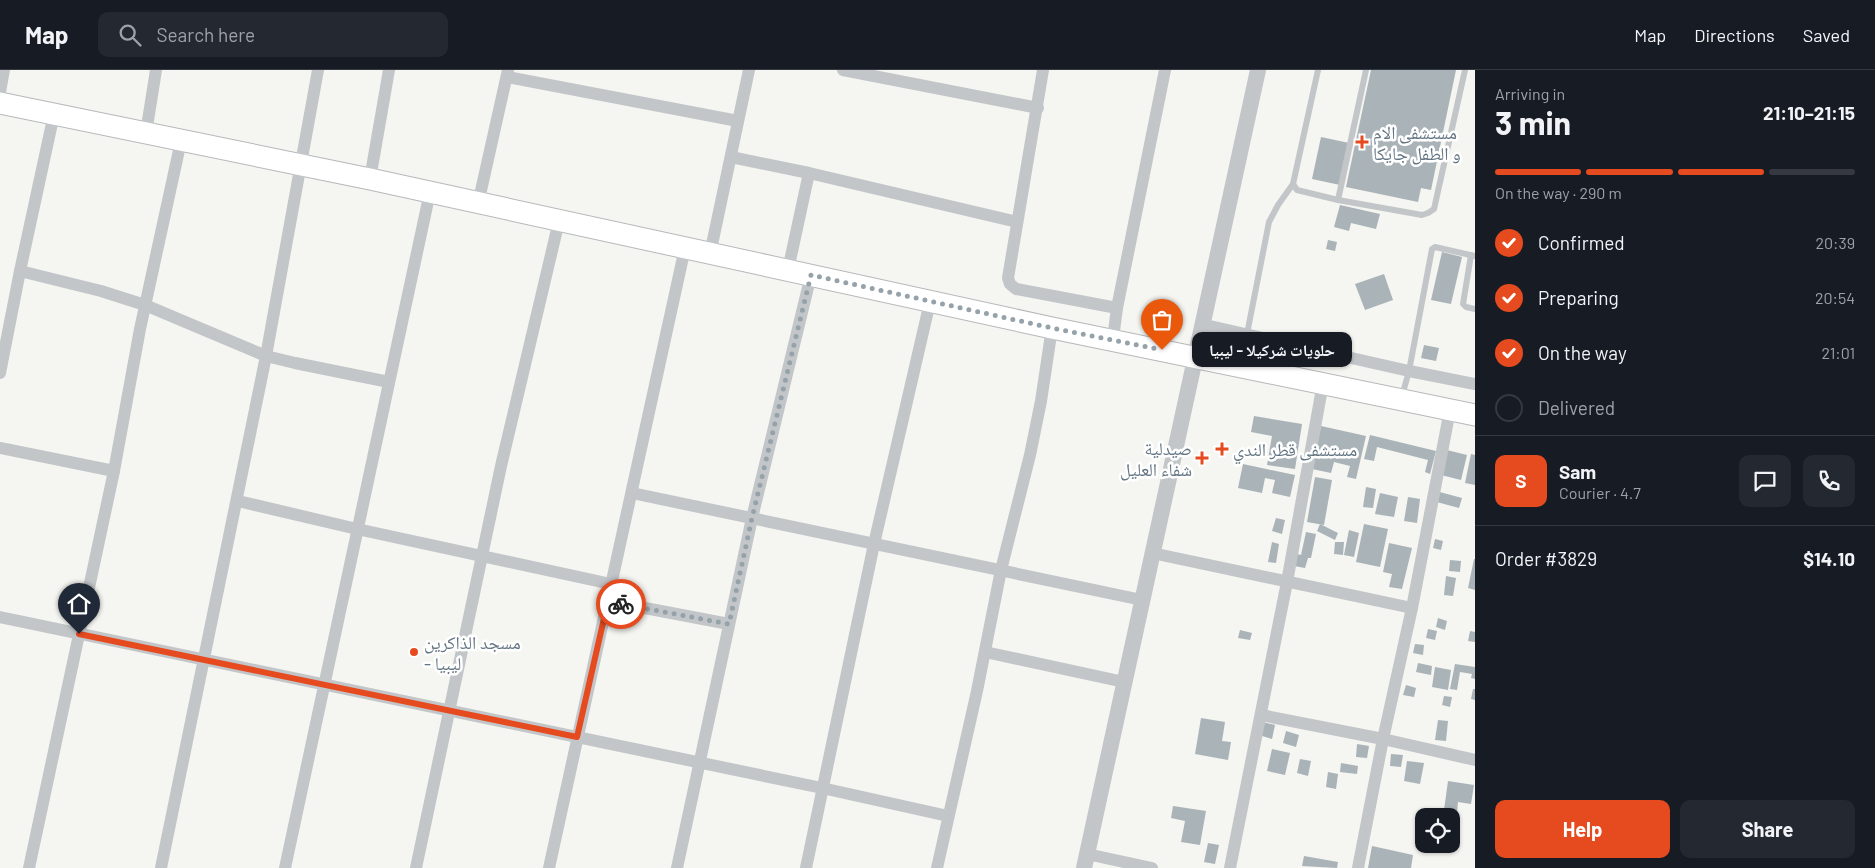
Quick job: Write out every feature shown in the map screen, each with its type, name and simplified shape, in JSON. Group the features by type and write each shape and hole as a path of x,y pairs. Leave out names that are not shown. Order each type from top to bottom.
{"highway":[{"path":"0,103 370,179 1052,328 1113,339 1475,415"}],"street":[{"path":"0,92 4,70"},
{"path":"146,133 156,70"},
{"path":"161,868 238,501 318,70"},
{"path":"370,179 389,70"},
{"path":"710,254 749,70"},
{"path":"843,70 1038,108"},
{"path":"1043,70 1008,278 1010,284 1016,289 1117,308"},
{"path":"1113,339 1117,308 1166,70"},
{"path":"1152,868 1085,861 1258,70"},
{"path":"478,204 508,73 738,121"},
{"path":"0,374 54,114"},
{"path":"29,868 114,472 145,305 181,141"},
{"path":"731,157 809,173 1017,222"},
{"path":"788,270 809,173"},
{"path":"285,868 430,192"},
{"path":"416,868 503,457 559,221"},
{"path":"550,868 685,248"},
{"path":"20,271 101,291 145,305 266,356 389,382"},
{"path":"676,868 752,518 811,275"},
{"path":"806,868 874,544 930,302"},
{"path":"1201,324 1475,384"},
{"path":"937,868 985,652 1001,570 1030,454 1041,401 1052,328"},
{"path":"1230,868 1287,582 1323,383"},
{"path":"1358,868 1383,739 1412,608 1450,410"},
{"path":"0,448 114,472"},
{"path":"632,493 1142,600"},
{"path":"238,501 611,584"},
{"path":"1152,553 1412,608"},
{"path":"608,601 729,624"},
{"path":"0,617 699,762 948,816"},
{"path":"985,652 1124,682"},
{"path":"1260,715 1383,739 1475,760"}],"lane":[{"path":"1247,334 1269,222 1278,205 1294,184 1318,70"},
{"path":"1338,200 1366,70"},
{"path":"1294,184 1297,190 1338,200 1422,215 1428,213 1434,209 1465,70"},
{"path":"1401,400 1409,371 1432,249 1435,247 1473,256 1463,304 1466,307 1475,309"}],"building":[{"path":"1371,70 1456,70 1431,190 1421,188 1418,202 1346,187"},
{"path":"1321,137 1349,143 1340,185 1312,179"},
{"path":"1340,205 1380,214 1376,229 1351,223 1349,231 1334,227"},
{"path":"1328,240 1337,242 1335,251 1326,249"},
{"path":"1442,252 1462,257 1451,304 1431,300"},
{"path":"1384,274 1393,300 1365,310 1355,284"},
{"path":"1424,345 1439,348 1436,361 1421,358"},
{"path":"1254,416 1302,424 1295,469 1267,465 1272,436 1251,432"},
{"path":"1321,426 1366,436 1356,479 1347,477 1350,466 1334,462 1331,473 1312,469"},
{"path":"1370,435 1436,451 1430,474 1425,472 1428,460 1377,447 1374,461 1364,459"},
{"path":"1447,450 1467,455 1461,480 1441,475"},
{"path":"1471,454 1475,455 1475,485 1465,483"},
{"path":"1243,464 1295,475 1290,497 1272,493 1275,480 1265,478 1262,493 1238,488"},
{"path":"1315,477 1332,480 1324,525 1307,522"},
{"path":"1366,487 1376,489 1373,508 1363,507"},
{"path":"1436,491 1462,498 1459,508 1433,501"},
{"path":"1380,493 1398,497 1394,517 1375,514"},
{"path":"1408,497 1420,499 1417,523 1404,521"},
{"path":"1276,518 1285,520 1282,534 1272,531"},
{"path":"1320,524 1338,533 1335,540 1317,531"},
{"path":"1364,524 1388,529 1380,567 1356,562"},
{"path":"1349,530 1359,533 1354,557 1344,555"},
{"path":"1306,532 1316,534 1311,558 1308,558 1305,568 1294,566 1297,554 1301,555"},
{"path":"1435,539 1443,541 1441,550 1433,548"},
{"path":"1272,542 1279,544 1276,563 1268,562"},
{"path":"1335,542 1344,542 1343,555 1334,554"},
{"path":"1389,543 1412,548 1402,589 1389,587 1392,574 1383,572"},
{"path":"1475,559 1475,590 1468,588"},
{"path":"1450,560 1461,561 1460,572 1449,571"},
{"path":"1446,576 1456,578 1453,596 1444,595"},
{"path":"1438,618 1447,621 1445,630 1436,627"},
{"path":"1428,629 1437,631 1435,640 1426,638"},
{"path":"1240,630 1252,633 1250,640 1238,638"},
{"path":"1470,631 1475,632 1475,642 1468,641"},
{"path":"1415,644 1424,645 1423,655 1413,653"},
{"path":"1418,663 1432,666 1431,675 1416,672"},
{"path":"1455,664 1475,667 1475,679 1471,678 1472,674 1460,672 1457,690 1450,689"},
{"path":"1435,667 1451,670 1448,690 1432,687"},
{"path":"1406,685 1416,688 1414,697 1403,695"},
{"path":"1473,689 1475,689 1475,700 1471,699"},
{"path":"1444,696 1452,697 1450,707 1442,705"},
{"path":"1201,718 1225,722 1222,741 1231,742 1228,760 1195,754"},
{"path":"1438,720 1448,721 1446,741 1435,740"},
{"path":"1262,722 1275,725 1272,739 1259,735"},
{"path":"1286,731 1299,735 1296,747 1283,743"},
{"path":"1357,744 1369,746 1367,758 1356,757"},
{"path":"1272,749 1290,753 1285,775 1267,771"},
{"path":"1391,754 1403,755 1401,767 1390,766"},
{"path":"1300,759 1311,761 1308,776 1297,773"},
{"path":"1407,761 1424,763 1420,784 1404,781"},
{"path":"1341,763 1358,766 1357,774 1340,772"},
{"path":"1328,772 1338,774 1336,789 1326,787"},
{"path":"1448,781 1474,785 1471,804 1458,802 1457,808 1444,808"},
{"path":"1173,806 1206,811 1200,845 1181,842 1185,821 1171,818"},
{"path":"1208,843 1219,845 1215,864 1204,862"},
{"path":"1372,846 1413,855 1411,868 1368,868"},
{"path":"1304,856 1338,862 1337,868 1302,866"}],"way so far":[{"path":"621,604 729,624 752,518 811,275 1162,350"}],"place":[{"name":"مستشفى الام و الطفل جايكا","path":"1362,142"},
{"name":"حلويات شركيلا - ليبيا","path":"1162,350"},
{"name":"مستشفى قطر الندي","path":"1222,449"},
{"name":"صيدلية شفاء العليل","path":"1202,458"},
{"name":"مسجد الذاكرين - ليبيا","path":"414,652"}],"route":[{"path":"79,634 577,737 608,601 621,604"}]}
